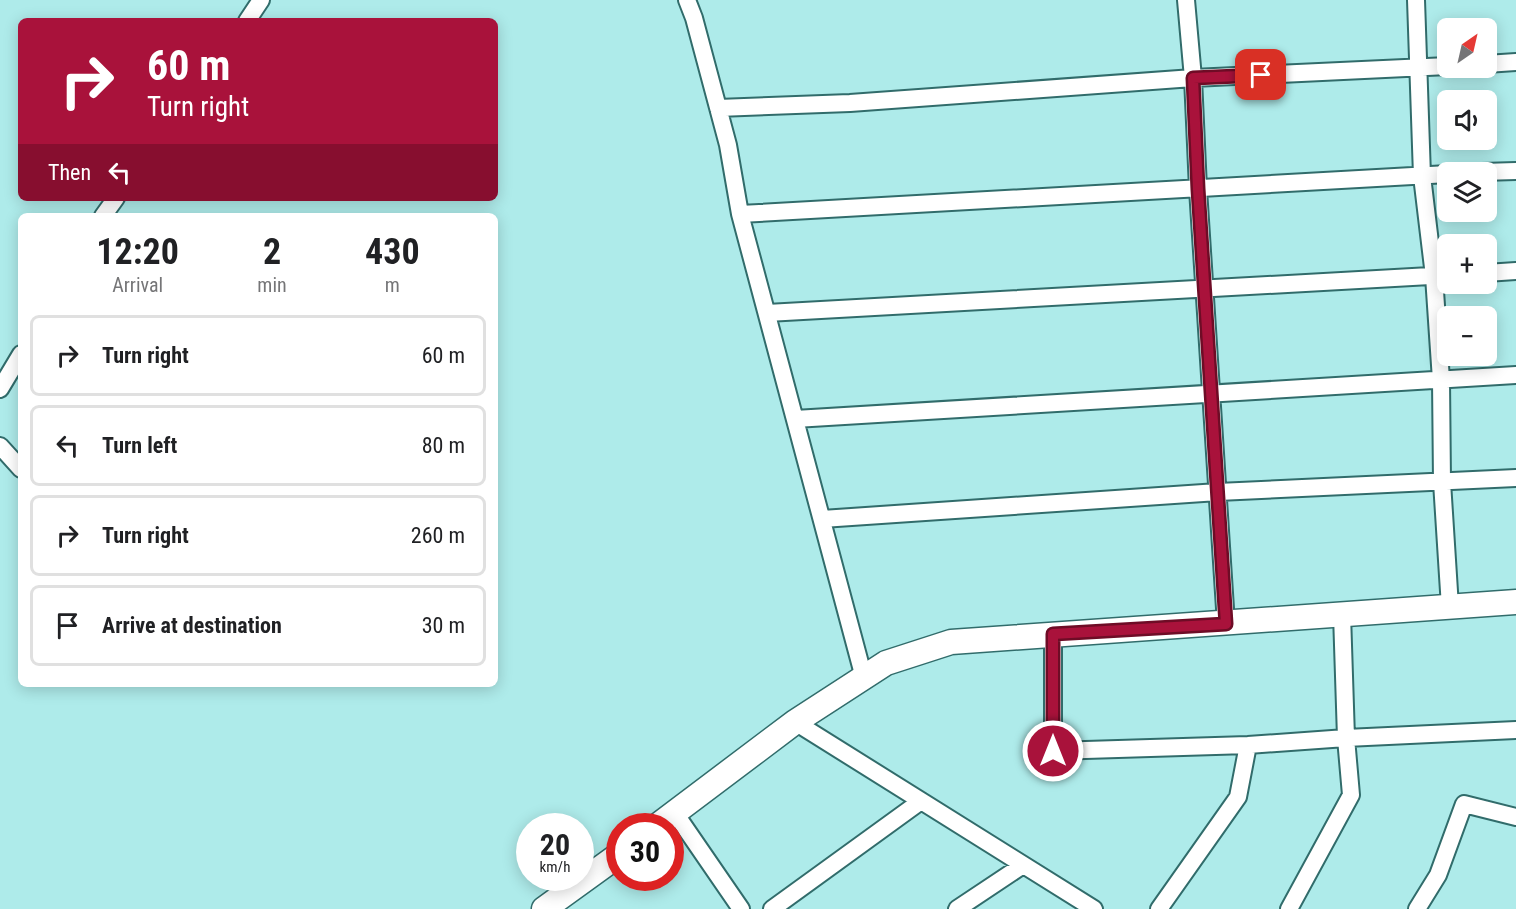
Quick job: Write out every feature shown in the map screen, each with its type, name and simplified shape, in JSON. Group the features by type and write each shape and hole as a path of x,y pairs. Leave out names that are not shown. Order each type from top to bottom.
{"main road":[{"path":"675,813 795,722 886,663 951,642 1516,602"},
{"path":"544,909 606,864"}],"street":[{"path":"249,18 261,0"},
{"path":"687,0 694,18 728,145 740,214 864,678"},
{"path":"1186,0 1193,78 1226,624"},
{"path":"1416,0 1422,176 1437,255"},
{"path":"1497,63 1516,62"},
{"path":"718,108 850,103 1193,78 1437,66"},
{"path":"1497,172 1516,171"},
{"path":"740,214 1437,175"},
{"path":"1497,272 1516,271"},
{"path":"767,313 1437,276"},
{"path":"1441,294 1442,482 1450,607"},
{"path":"0,389 18,359"},
{"path":"795,419 1516,375"},
{"path":"0,446 18,466"},
{"path":"822,519 1218,492 1516,477"},
{"path":"1289,909 1351,795 1346,738 1342,614"},
{"path":"1053,634 1053,751 1248,745 1516,730"},
{"path":"795,722 1094,909"},
{"path":"1160,909 1238,797 1248,745"},
{"path":"772,909 921,801"},
{"path":"1417,909 1438,875 1464,804 1516,817"},
{"path":"684,841 741,909"},
{"path":"957,909 1023,865"}],"route":[{"path":"1053,751 1053,634 1226,624 1193,78 1261,75"}]}
